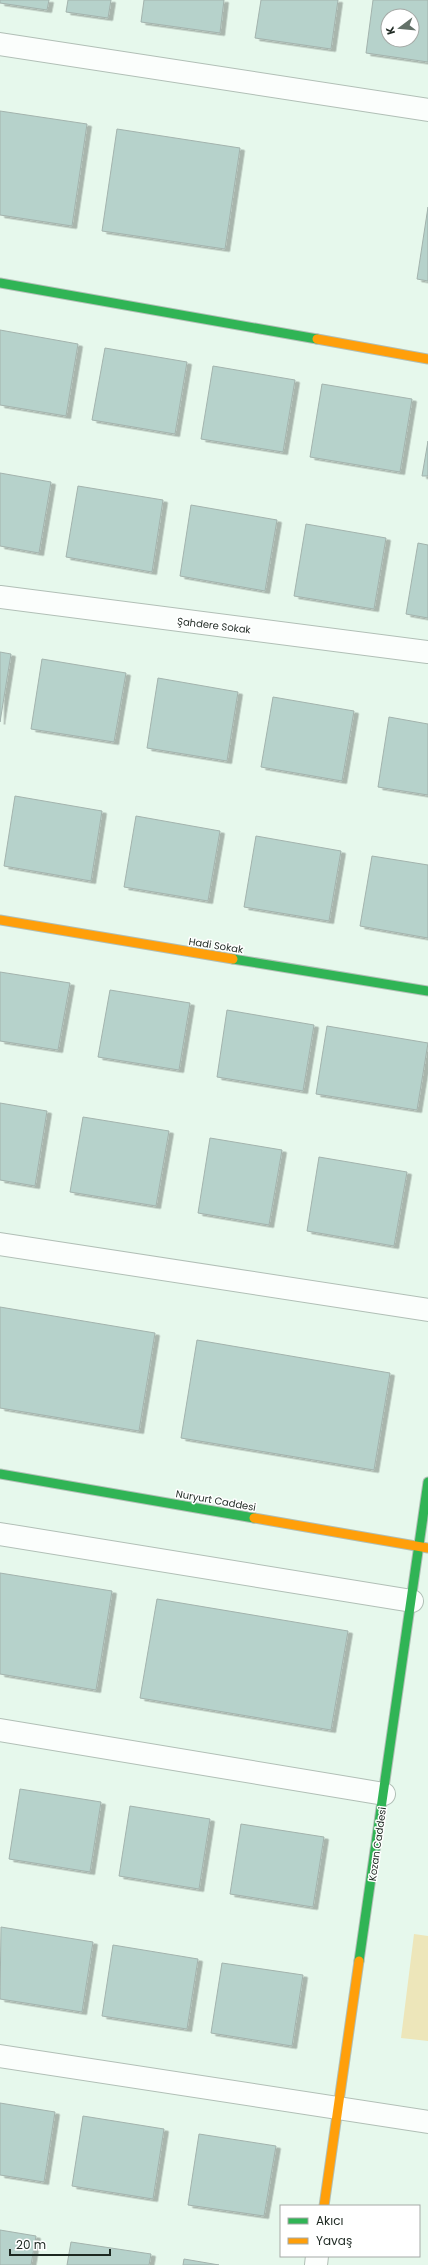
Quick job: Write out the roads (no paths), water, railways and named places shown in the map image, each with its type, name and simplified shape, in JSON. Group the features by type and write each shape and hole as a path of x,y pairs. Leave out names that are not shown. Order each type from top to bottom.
{"street":[{"path":"0,44 428,110"},
{"path":"0,283 428,359"},
{"name":"Şahdere Sokak","path":"0,597 428,652"},
{"name":"Hadi Sokak","path":"0,920 428,991"},
{"path":"0,1244 428,1310"},
{"name":"Nuryurt Caddesi","path":"0,1474 424,1547"},
{"name":"Kozan Caddesi","path":"324,2205 412,1600 424,1547 428,1482"},
{"path":"0,1534 412,1600"},
{"path":"0,1730 384,1794"},
{"path":"0,2056 428,2122"}]}
